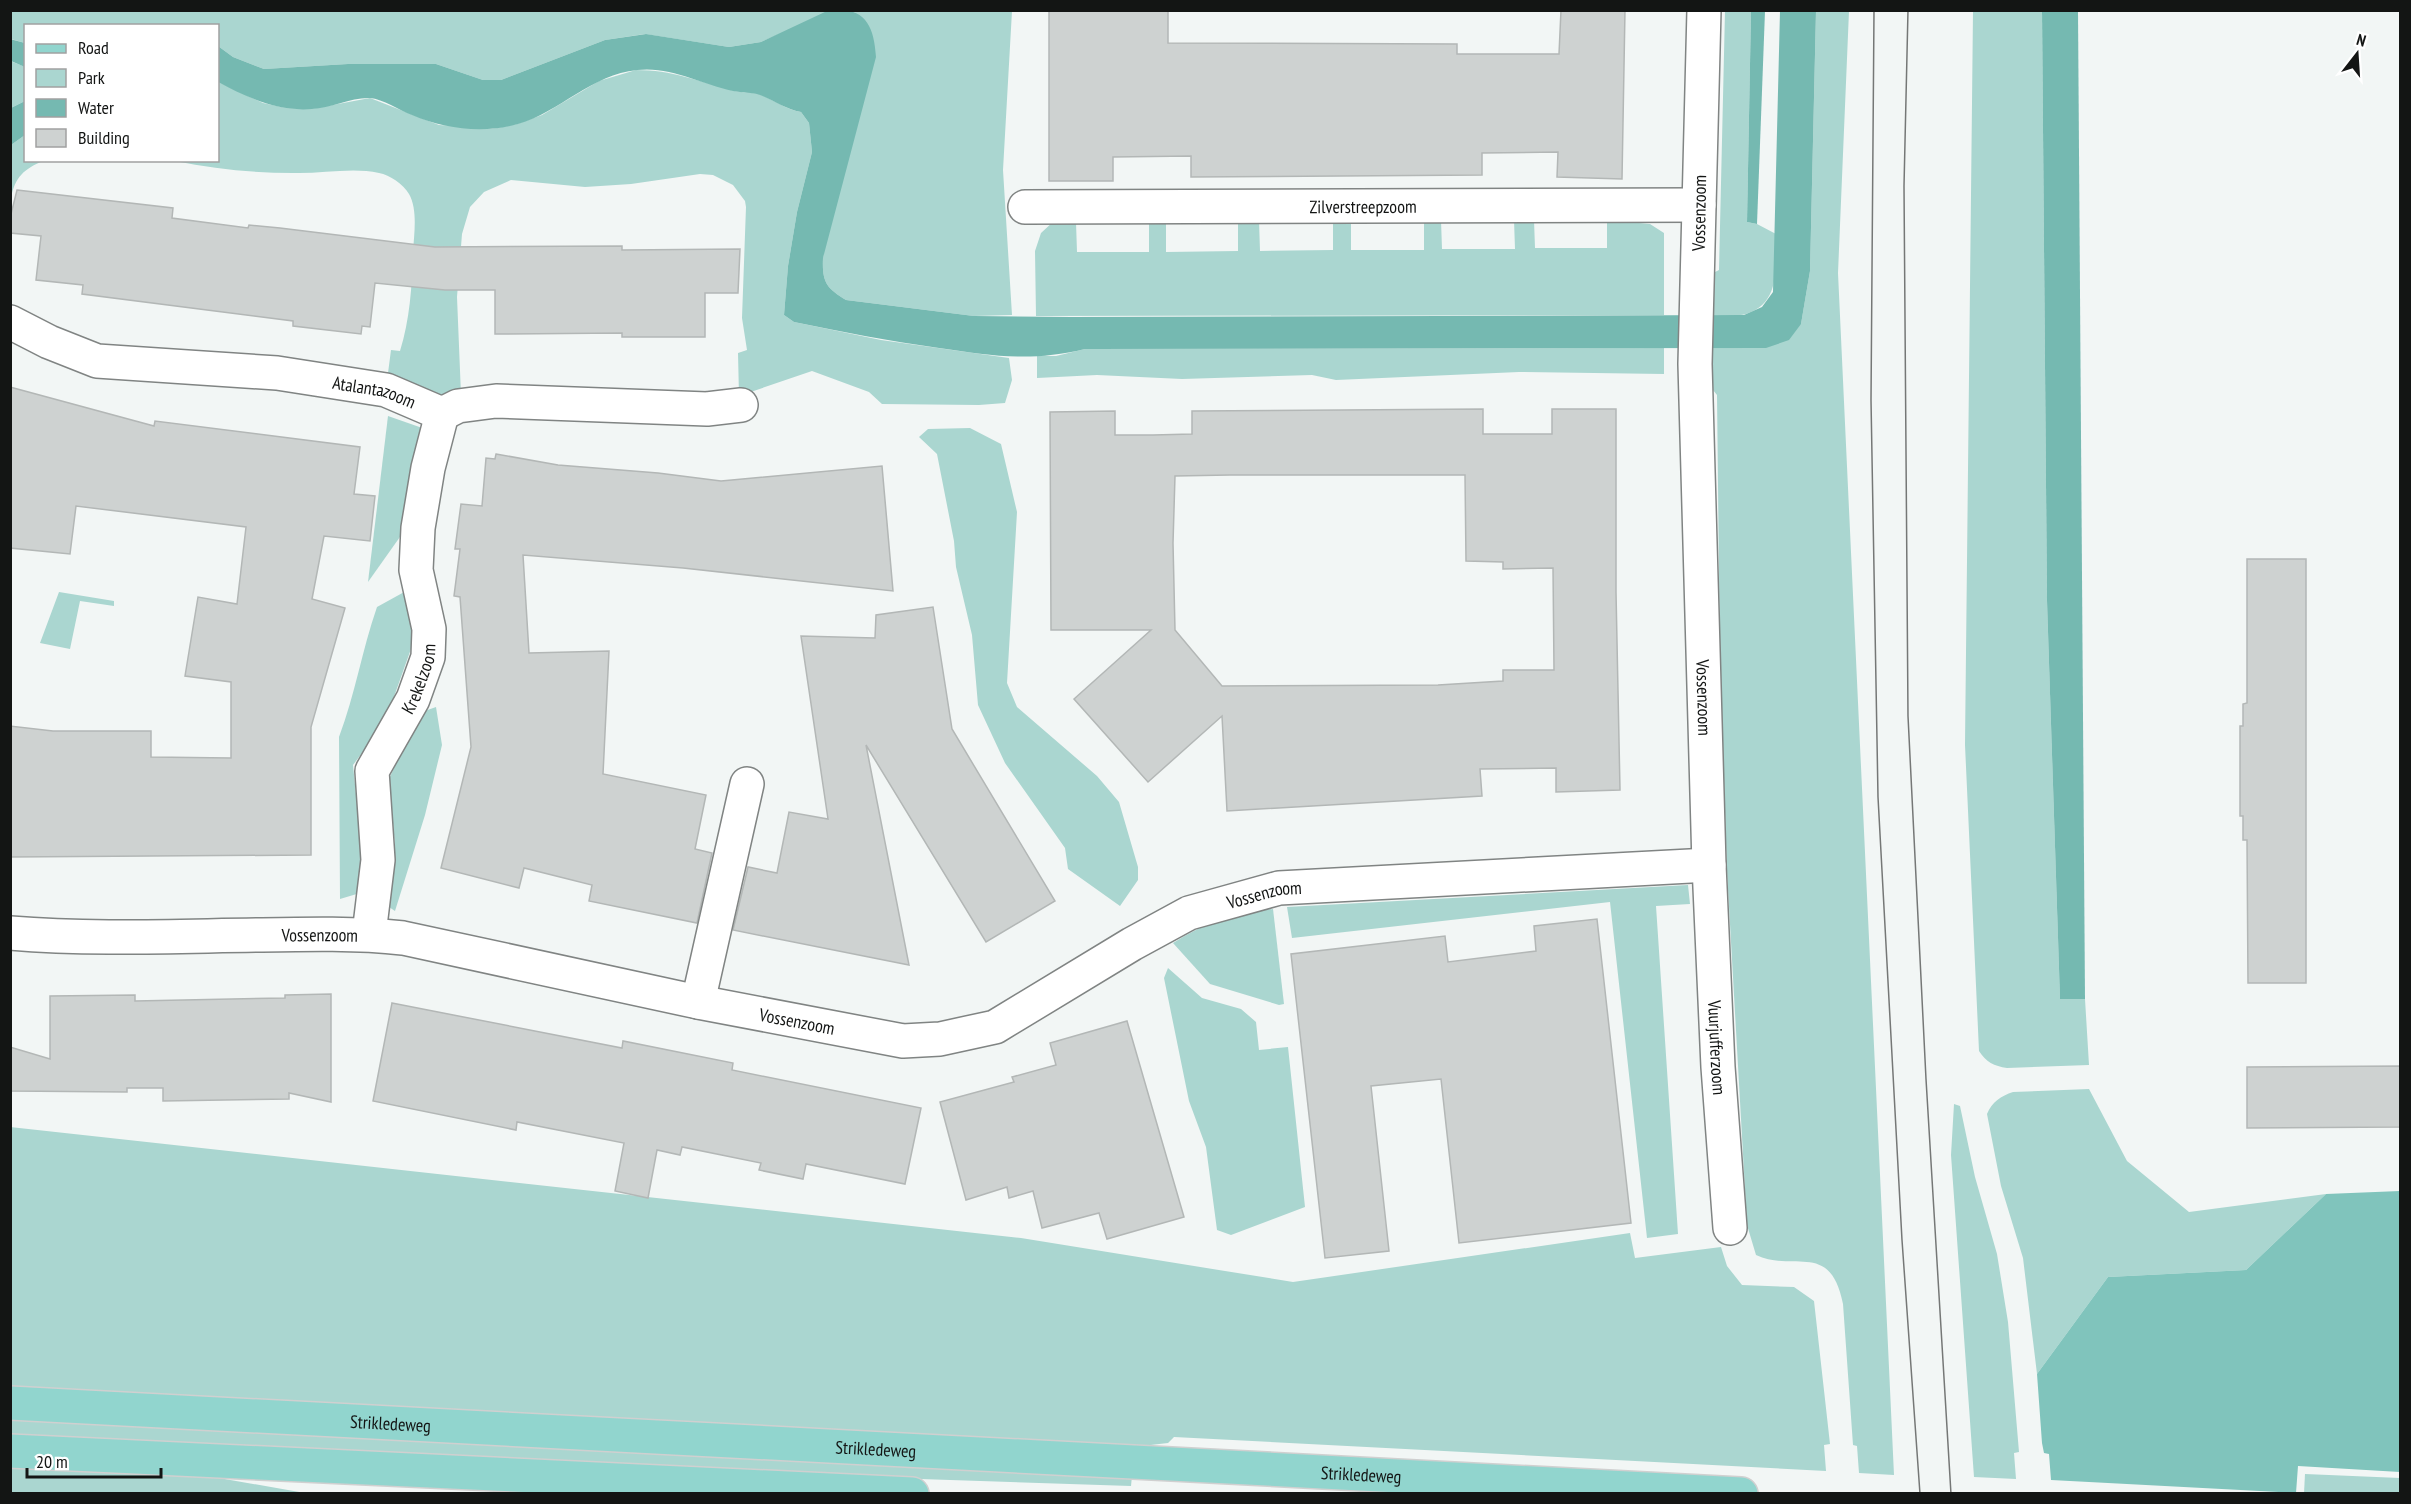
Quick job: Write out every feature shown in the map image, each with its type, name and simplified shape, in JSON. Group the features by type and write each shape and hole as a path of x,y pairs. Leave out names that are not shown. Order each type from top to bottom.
{"main road":[{"name":"Strikledeweg","path":"10,1403 1741,1494"},
{"path":"10,1451 912,1494"}],"street":[{"name":"Vossenzoom","path":"10,933 44,936 369,934 403,938 698,1002 903,1041 940,1038 995,1027 1132,944 1189,913 1270,890 1444,878 1709,865 1695,363 1704,10"},
{"name":"Zilverstreepzoom","path":"1024,207 1699,205"},
{"name":"Atalantazoom","path":"10,322 49,342 97,361 288,374 386,390 442,414"},
{"path":"442,414 458,406 496,401 707,409 741,405"},
{"name":"Krekelzoom","path":"369,934 378,860 372,771 413,699 428,657 429,629 416,570 418,528 428,468 442,414"},
{"path":"698,1002 747,784"},
{"name":"Vuurjufferzoom","path":"1709,865 1718,1066 1730,1228"}],"green space":[{"path":"10,11 833,11 761,42 729,47 645,34 605,40 501,80 483,80 436,64 348,64 264,69 233,57 219,47 219,24 24,24 24,43 11,39"},
{"path":"843,11 1012,11 1003,170 1012,315 974,316 846,300 827,284 823,273 823,258 856,13"},
{"path":"1725,11 1751,11 1747,222 1757,224 1776,234 1776,270 1771,292 1758,309 1734,316 1713,315 1713,273 1719,270"},
{"path":"1816,11 1849,11 1838,273 1894,1475 1859,1473 1857,1446 1853,1445 1843,1304 1837,1284 1829,1272 1820,1265 1809,1262 1770,1260 1756,1255 1747,1225 1727,871 1720,663 1717,395 1709,385 1709,348 1801,324 1810,271"},
{"path":"1973,11 2042,11 2047,601 2060,999 2085,999 2089,1065 2007,1068 1991,1063 1979,1051 1965,745"},
{"path":"10,61 24,66 24,102 11,108"},
{"path":"636,70 649,70 673,74 734,91 759,94 801,112 809,123 812,152 797,212 788,266 784,315 794,322 881,340 1009,358 1012,380 1005,403 882,404 869,392 812,371 739,396 738,353 747,350 742,318 745,201 733,185 713,175 700,174 631,184 585,187 511,180 484,192 470,207 462,234 457,297 461,395 443,401 388,373 391,350 400,351 403,339 412,277 414,207 409,194 400,183 387,176 369,171 263,172 181,162 219,162 219,82 263,103 286,108 311,109 370,98 439,125 492,129 517,124 542,115 599,81"},
{"path":"24,136 24,162 41,162 21,175 15,184 11,198 11,145"},
{"path":"1333,219 1351,219 1351,250 1424,250 1424,219 1441,220 1442,249 1515,249 1514,220 1534,220 1535,248 1607,248 1607,220 1650,224 1664,233 1664,315 1036,316 1035,251 1041,233 1054,221 1076,222 1077,252 1149,252 1149,221 1166,222 1166,252 1238,251 1238,221 1259,220 1260,251 1333,250"},
{"path":"1664,348 1664,374 1519,372 1336,380 1312,375 1182,379 1097,375 1037,378 1037,356 1056,356 1085,349"},
{"path":"388,416 428,430 407,527 368,582"},
{"path":"970,428 1001,444 1017,512 1007,683 1017,707 1097,776 1119,802 1138,867 1138,880 1120,906 1068,869 1065,848 1005,763 978,705 972,635 956,567 954,541 937,454 919,437 928,429"},
{"path":"406,591 413,612 412,646 385,722 353,765 361,844 360,893 340,899 339,737 377,607"},
{"path":"59,592 114,601 114,606 80,601 70,649 40,643"},
{"path":"436,707 442,745 425,815 395,911 386,905 395,845 389,779 419,713"},
{"path":"1688,885 1690,904 1656,906 1678,1234 1647,1238 1610,902 1292,938 1287,907"},
{"path":"1273,909 1284,1004 1279,1005 1210,984 1173,943 1221,920"},
{"path":"1168,968 1202,998 1241,1009 1256,1022 1259,1050 1288,1047 1305,1207 1231,1235 1217,1230 1206,1147 1189,1101 1164,978"},
{"path":"2089,1089 2127,1161 2189,1212 2326,1194 2246,1270 2108,1277 2037,1374 2023,1258 2001,1186 1987,1114 1997,1100 2013,1092"},
{"path":"1954,1104 1960,1106 1975,1177 1997,1254 2008,1322 2019,1452 2014,1453 2016,1479 1974,1477 1951,1155"},
{"path":"10,1127 1021,1238 1293,1282 1630,1233 1635,1258 1721,1247 1727,1266 1742,1285 1794,1287 1814,1301 1830,1444 1824,1445 1826,1471 1174,1437 1168,1443 1133,1447 11,1389"},
{"path":"11,1417 1132,1476 1131,1486 682,1471 11,1439"},
{"path":"10,1465 196,1474 305,1493 11,1493"},
{"path":"2305,1474 2400,1478 2400,1493 2304,1493"}],"shaded area":[{"path":"2400,1191 2400,1472 2298,1466 2296,1493 2051,1480 2049,1454 2044,1453 2042,1443 2037,1374 2108,1277 2246,1270 2326,1194"}],"water":[{"path":"840,10 850,11 865,19 873,35 876,57 823,258 823,273 827,284 846,300 974,316 1744,315 1762,307 1773,292 1780,11 1816,11 1810,271 1801,324 1789,340 1766,348 1085,349 1029,357 921,345 794,322 784,315 788,266 797,212 812,152 809,123 801,112 760,95 721,88 674,73 650,69 637,70 605,78 548,111 518,124 478,129 438,124 370,98 319,108 299,109 275,106 251,98 219,82 219,47 233,57 264,69 348,64 436,64 483,80 501,80 605,40 646,34 729,47 761,42 827,11"},
{"path":"1751,11 1765,11 1757,224 1747,222"},
{"path":"2042,11 2078,11 2085,999 2060,999 2047,601"},
{"path":"10,39 24,43 24,67 11,61"},
{"path":"24,102 24,136 11,145 11,108"}],"building":[{"path":"1049,10 1168,10 1168,43 1457,44 1457,54 1559,54 1561,10 1625,10 1622,179 1557,177 1558,152 1482,153 1482,175 1191,177 1191,156 1113,157 1113,181 1049,181"},
{"path":"17,190 173,208 172,218 248,228 249,225 280,228 435,247 622,246 622,250 740,249 738,293 705,293 705,337 622,337 622,333 495,334 495,290 445,290 375,283 370,327 362,326 361,334 293,326 293,321 82,294 83,285 36,280 41,236 10,233 10,218"},
{"path":"10,387 154,426 155,421 360,447 354,494 375,496 370,541 324,536 312,599 345,608 311,727 311,855 10,857 10,726 53,731 151,731 151,757 231,758 231,682 185,676 198,597 237,604 246,527 76,506 70,554 10,548"},
{"path":"1483,409 1483,434 1552,434 1552,409 1616,409 1616,592 1620,790 1556,792 1556,768 1480,769 1482,796 1227,811 1222,716 1148,782 1074,699 1151,630 1051,630 1050,412 1115,411 1115,435 1153,435 1192,434 1192,411","holes":["1465,475 1466,561 1503,562 1503,569 1553,568 1554,670 1503,670 1503,681 1438,685 1222,686 1175,630 1173,543 1175,476"]},
{"path":"496,454 558,465 658,473 721,481 882,466 893,591 683,568 523,555 529,653 609,651 603,774 706,795 695,849 712,853 697,923 589,901 592,885 524,868 519,888 441,868 471,747 460,597 454,596 460,549 455,549 461,504 482,506 486,458 495,459"},
{"path":"2247,559 2306,559 2306,983 2248,983 2247,840 2243,840 2243,816 2240,816 2240,726 2243,726 2243,704 2247,703"},
{"path":"933,607 952,729 1055,901 986,942 866,745 909,965 733,930 748,867 777,873 789,812 828,819 801,636 875,638 876,615"},
{"path":"1597,919 1631,1223 1459,1243 1441,1079 1371,1086 1389,1251 1325,1258 1291,954 1445,936 1448,962 1536,951 1534,926"},
{"path":"331,994 331,1102 289,1093 289,1099 163,1101 163,1088 127,1088 127,1092 10,1091 10,1047 50,1059 50,996 135,995 135,1001 285,998 285,995"},
{"path":"392,1003 622,1048 623,1041 733,1063 732,1070 921,1108 905,1184 806,1164 803,1179 759,1170 761,1163 682,1147 680,1155 657,1150 648,1198 615,1191 624,1143 517,1122 516,1130 373,1101"},
{"path":"1127,1021 1184,1217 1107,1239 1099,1213 1042,1228 1033,1191 1009,1198 1007,1187 966,1200 940,1102 1014,1082 1012,1077 1056,1065 1050,1043"},
{"path":"2400,1066 2400,1127 2247,1128 2247,1067"}],"tram line":[{"path":"1874,10 1871,400 1878,797 1902,1240 1920,1494"},
{"path":"1908,10 1904,186 1908,716 1926,1079 1951,1494"}]}
